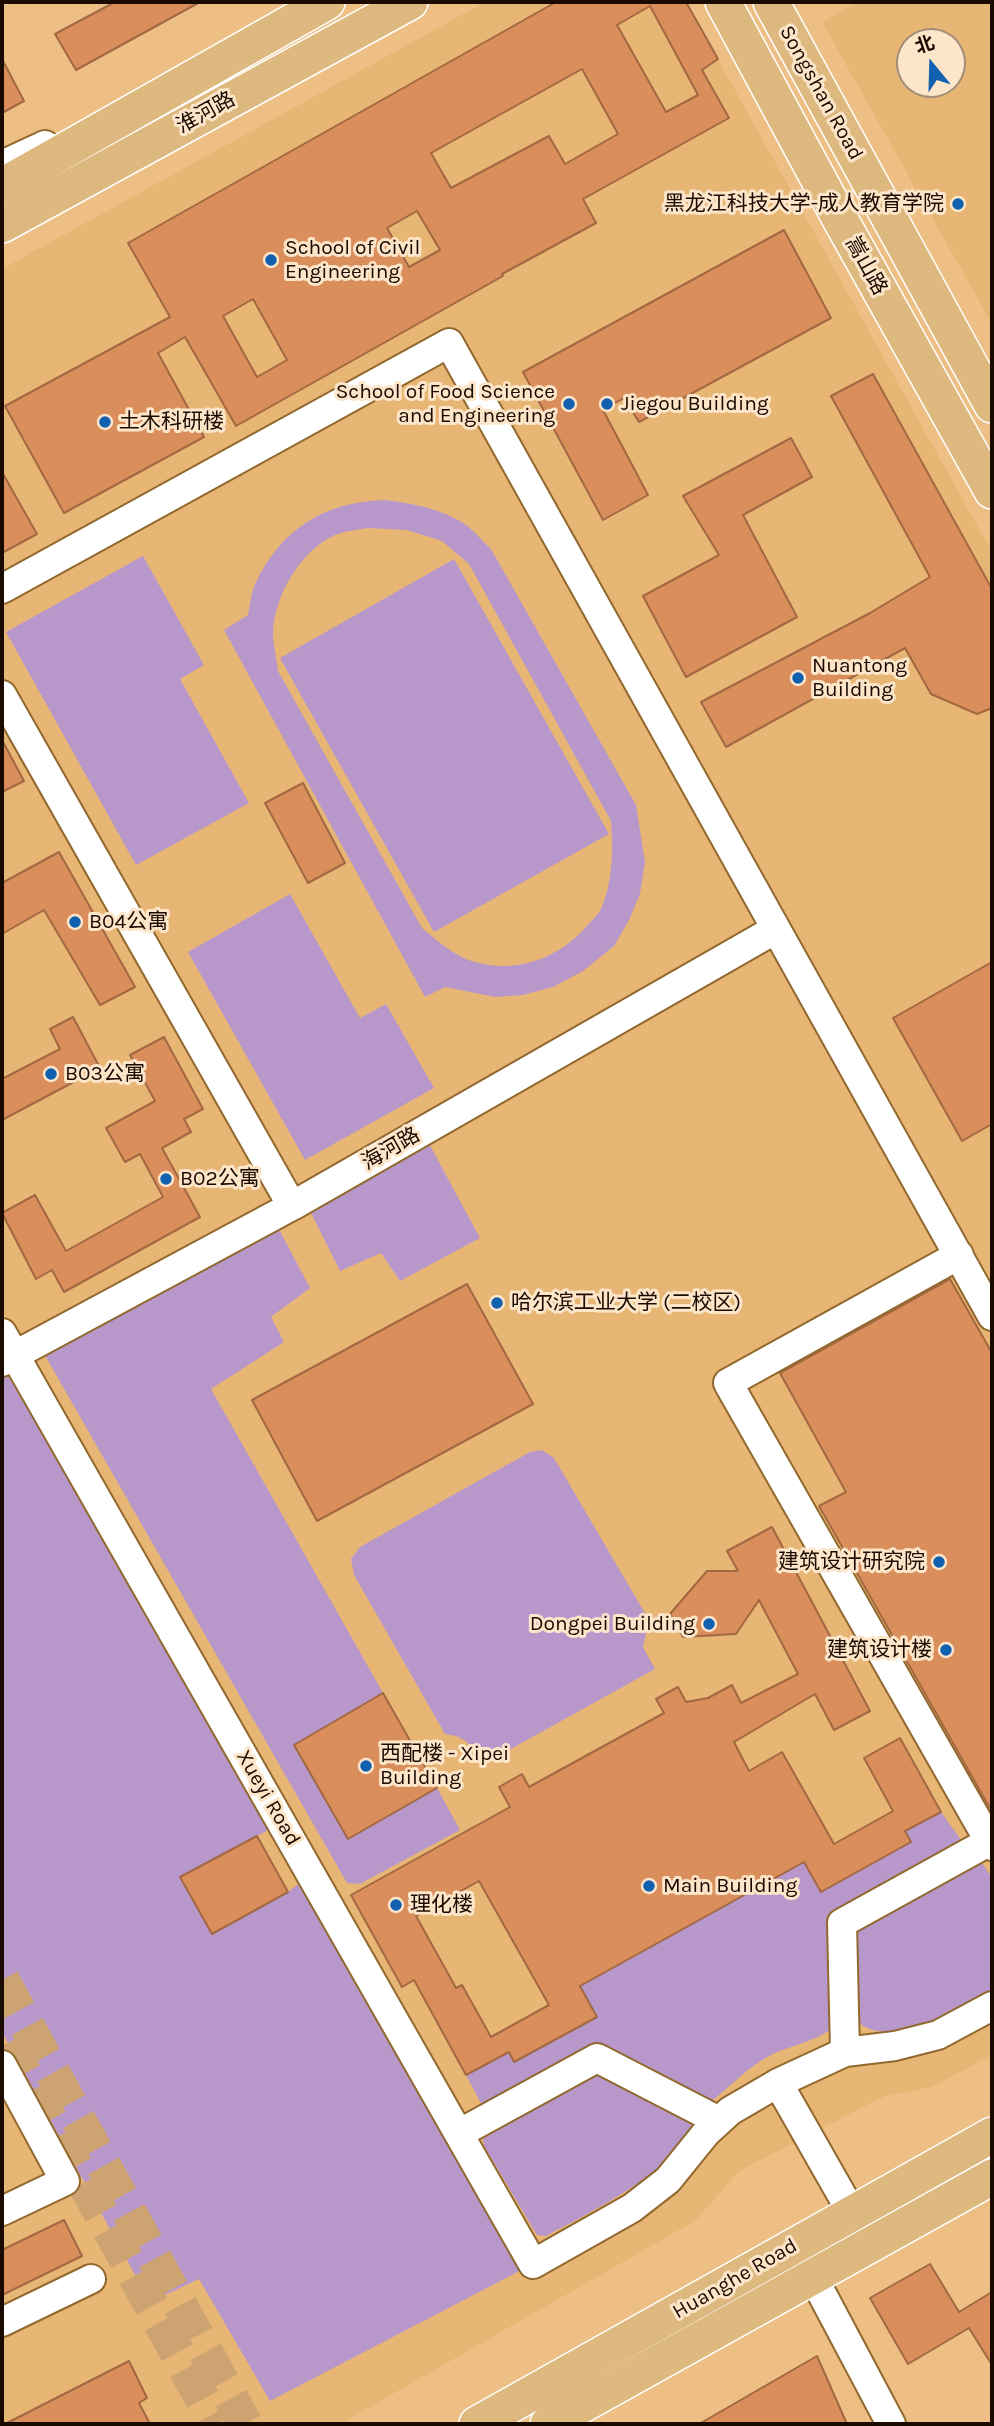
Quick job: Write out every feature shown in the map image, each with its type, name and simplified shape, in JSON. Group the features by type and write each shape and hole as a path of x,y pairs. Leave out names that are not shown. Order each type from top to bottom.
{"main road":[{"name":"淮河路","path":"2,186 327,2"},
{"name":"淮河路","path":"2,225 410,2"},
{"name":"嵩山路","path":"723,2 992,491"},
{"name":"Songshan Road","path":"771,2 992,405"},
{"name":"Huanghe Road","path":"477,2424 992,2134"},
{"name":"Huanghe Road","path":"548,2424 992,2177"}],"street":[{"path":"2,165 179,86"},
{"path":"2,243 40,222 196,119"},
{"path":"2,589 450,343 992,1316"},
{"path":"2,695 292,1206"},
{"name":"海河路","path":"6,1350 292,1206 776,929"},
{"path":"845,2052 842,1923 991,1843 728,1383 958,1255"},
{"name":"Xueyi Road","path":"6,1350 460,2133 533,2264 632,2208 668,2180 719,2121"},
{"path":"460,2133 597,2058 719,2121 730,2111 778,2083 845,2052 895,2046 938,2035 992,2006"},
{"path":"2,2065 65,2181 2,2211"},
{"path":"778,2083 852,2213"},
{"path":"813,2277 891,2424"},
{"path":"2,2322 91,2279"},
{"path":"870,2384 878,2424"}],"shaded area":[{"name":"哈尔滨工业大学 (二校区)","path":"485,2 686,2 992,552 992,2055 932,2087 885,2096 739,2171 695,2221 340,2424 2,2424 2,269"},
{"name":"黑龙江科技大学-成人教育学院","path":"857,2 992,2 992,324 822,22"},
{"path":"384,500 435,510 467,526 491,549 636,805 645,862 640,894 629,920 614,946 583,971 553,987 523,995 495,997 445,987 425,997 224,630 248,615 255,584 278,548 291,534 324,513 362,502","holes":["367,528 407,530 442,541 469,564 611,821 610,878 600,911 575,938 536,961 506,966 468,960 422,928 278,671 273,633 278,604 292,576 311,551 335,535 347,532"]},
{"path":"143,556 204,665 180,679 249,803 136,865 6,632"},
{"path":"454,559 609,834 434,932 280,658"},
{"path":"290,894 360,1018 386,1004 434,1088 305,1160 188,952"},
{"path":"426,1138 480,1238 400,1281 381,1253 340,1271 307,1205"},
{"path":"274,1220 310,1288 271,1317 284,1342 211,1389 383,1693 294,1745 348,1839 437,1788 460,1830 360,1884 347,1883 43,1352"},
{"path":"16,1368 272,1828 180,1877 212,1934 301,1882 533,2264 270,2401 199,2279 150,2302 2,2032 2,1376"},
{"path":"542,1450 554,1458 649,1620 643,1647 655,1669 482,1765 464,1740 445,1734 354,1575 351,1559 360,1547 530,1452"},
{"path":"941,1812 964,1844 831,1919 833,2028 826,2033 763,2059 713,2100 697,2099 601,2047 485,2111 466,2075 509,2052 515,2062 596,2017 580,1986 804,1862 821,1892 911,1842 905,1831"},
{"path":"973,1861 982,1863 992,1878 992,1989 943,2016 904,2030 885,2032 869,2028 855,2019 855,1932"},
{"path":"604,2071 688,2112 694,2126 668,2160 628,2190 546,2236 537,2235 484,2146 483,2136 588,2076"}],"building":[{"path":"115,2 200,2 76,70 55,34"},
{"path":"556,2 686,2 718,59 702,70 729,118 583,199 596,223 236,426 185,337 158,353 204,437 64,513 5,406 170,317 128,243","holes":["650,6 698,95 666,112 617,25","582,69 618,134 565,164 549,136 451,188 431,153","417,211 440,250 409,267 387,228","253,299 287,360 257,377 223,316"]},
{"path":"2,59 24,101 2,113"},
{"name":"Jiegou Building","path":"784,230 831,318 639,422 624,398 603,410 648,495 603,520 523,372"},
{"path":"873,374 992,589 992,708 977,714 931,694 905,648 726,747 701,702 870,613 930,577 831,396"},
{"path":"791,438 812,477 743,515 797,617 686,677 643,596 719,555 683,496"},
{"path":"2,472 37,534 2,553"},
{"path":"2,740 24,781 2,792"},
{"path":"303,783 345,863 308,883 265,803"},
{"name":"B04公寓","path":"59,852 135,987 100,1005 44,910 2,934 2,883"},
{"path":"992,962 992,1124 962,1141 893,1018"},
{"name":"B03公寓","path":"73,1017 100,1068 2,1120 2,1079 60,1049 50,1029"},
{"name":"B02公寓","path":"164,1037 203,1109 184,1119 191,1132 162,1148 200,1217 64,1292 52,1270 36,1279 2,1213 35,1195 66,1251 163,1197 140,1154 125,1162 106,1128 155,1101 130,1055"},
{"name":"建筑设计研究院","path":"950,1279 992,1353 992,1812 819,1506 846,1492 780,1373"},
{"path":"467,1284 533,1404 317,1521 252,1400"},
{"name":"Main Building","path":"772,1527 870,1711 834,1730 815,1694 734,1742 749,1771 782,1752 834,1844 893,1811 864,1758 900,1738 941,1812 905,1831 911,1842 821,1892 804,1862 580,1986 597,2017 514,2062 509,2052 466,2075 414,1980 402,1987 351,1895 510,1807 499,1787 522,1774 529,1787 664,1713 656,1699 678,1687 686,1702 708,1698 732,1685 741,1703 798,1674 759,1600 736,1634 683,1637 670,1614 707,1571 738,1571 727,1551","holes":["479,1881 549,2005 491,2037 462,1985 456,1988 416,1916"]},
{"name":"西配楼 - Xipei Building","path":"383,1693 437,1788 348,1839 294,1745"},
{"path":"257,1836 288,1892 212,1934 180,1877"},
{"path":"64,2220 82,2256 2,2295 2,2250"},
{"path":"930,2264 959,2312 992,2292 992,2365 969,2328 908,2364 870,2298"},
{"path":"817,2356 847,2424 699,2424"},
{"path":"129,2361 147,2398 139,2403 150,2424 5,2424"}],"tunnel":[{"path":"2,1980 245,2424"},
{"path":"8,2043 216,2424"}],"place":[{"name":"黑龙江科技大学-成人教育学院","path":"958,204"},
{"name":"School of Civil Engineering","path":"271,260"},
{"name":"School of Food Science and Engineering","path":"569,404"},
{"name":"Jiegou Building","path":"607,404"},
{"name":"土木科研楼","path":"105,422"},
{"name":"Nuantong Building","path":"798,678"},
{"name":"B04公寓","path":"75,922"},
{"name":"B03公寓","path":"51,1074"},
{"name":"B02公寓","path":"166,1179"},
{"name":"哈尔滨工业大学 (二校区)","path":"497,1303"},
{"name":"建筑设计研究院","path":"939,1562"},
{"name":"Dongpei Building","path":"709,1624"},
{"name":"建筑设计楼","path":"946,1650"},
{"name":"西配楼 - Xipei Building","path":"366,1766"},
{"name":"Main Building","path":"649,1886"},
{"name":"理化楼","path":"396,1905"}]}
